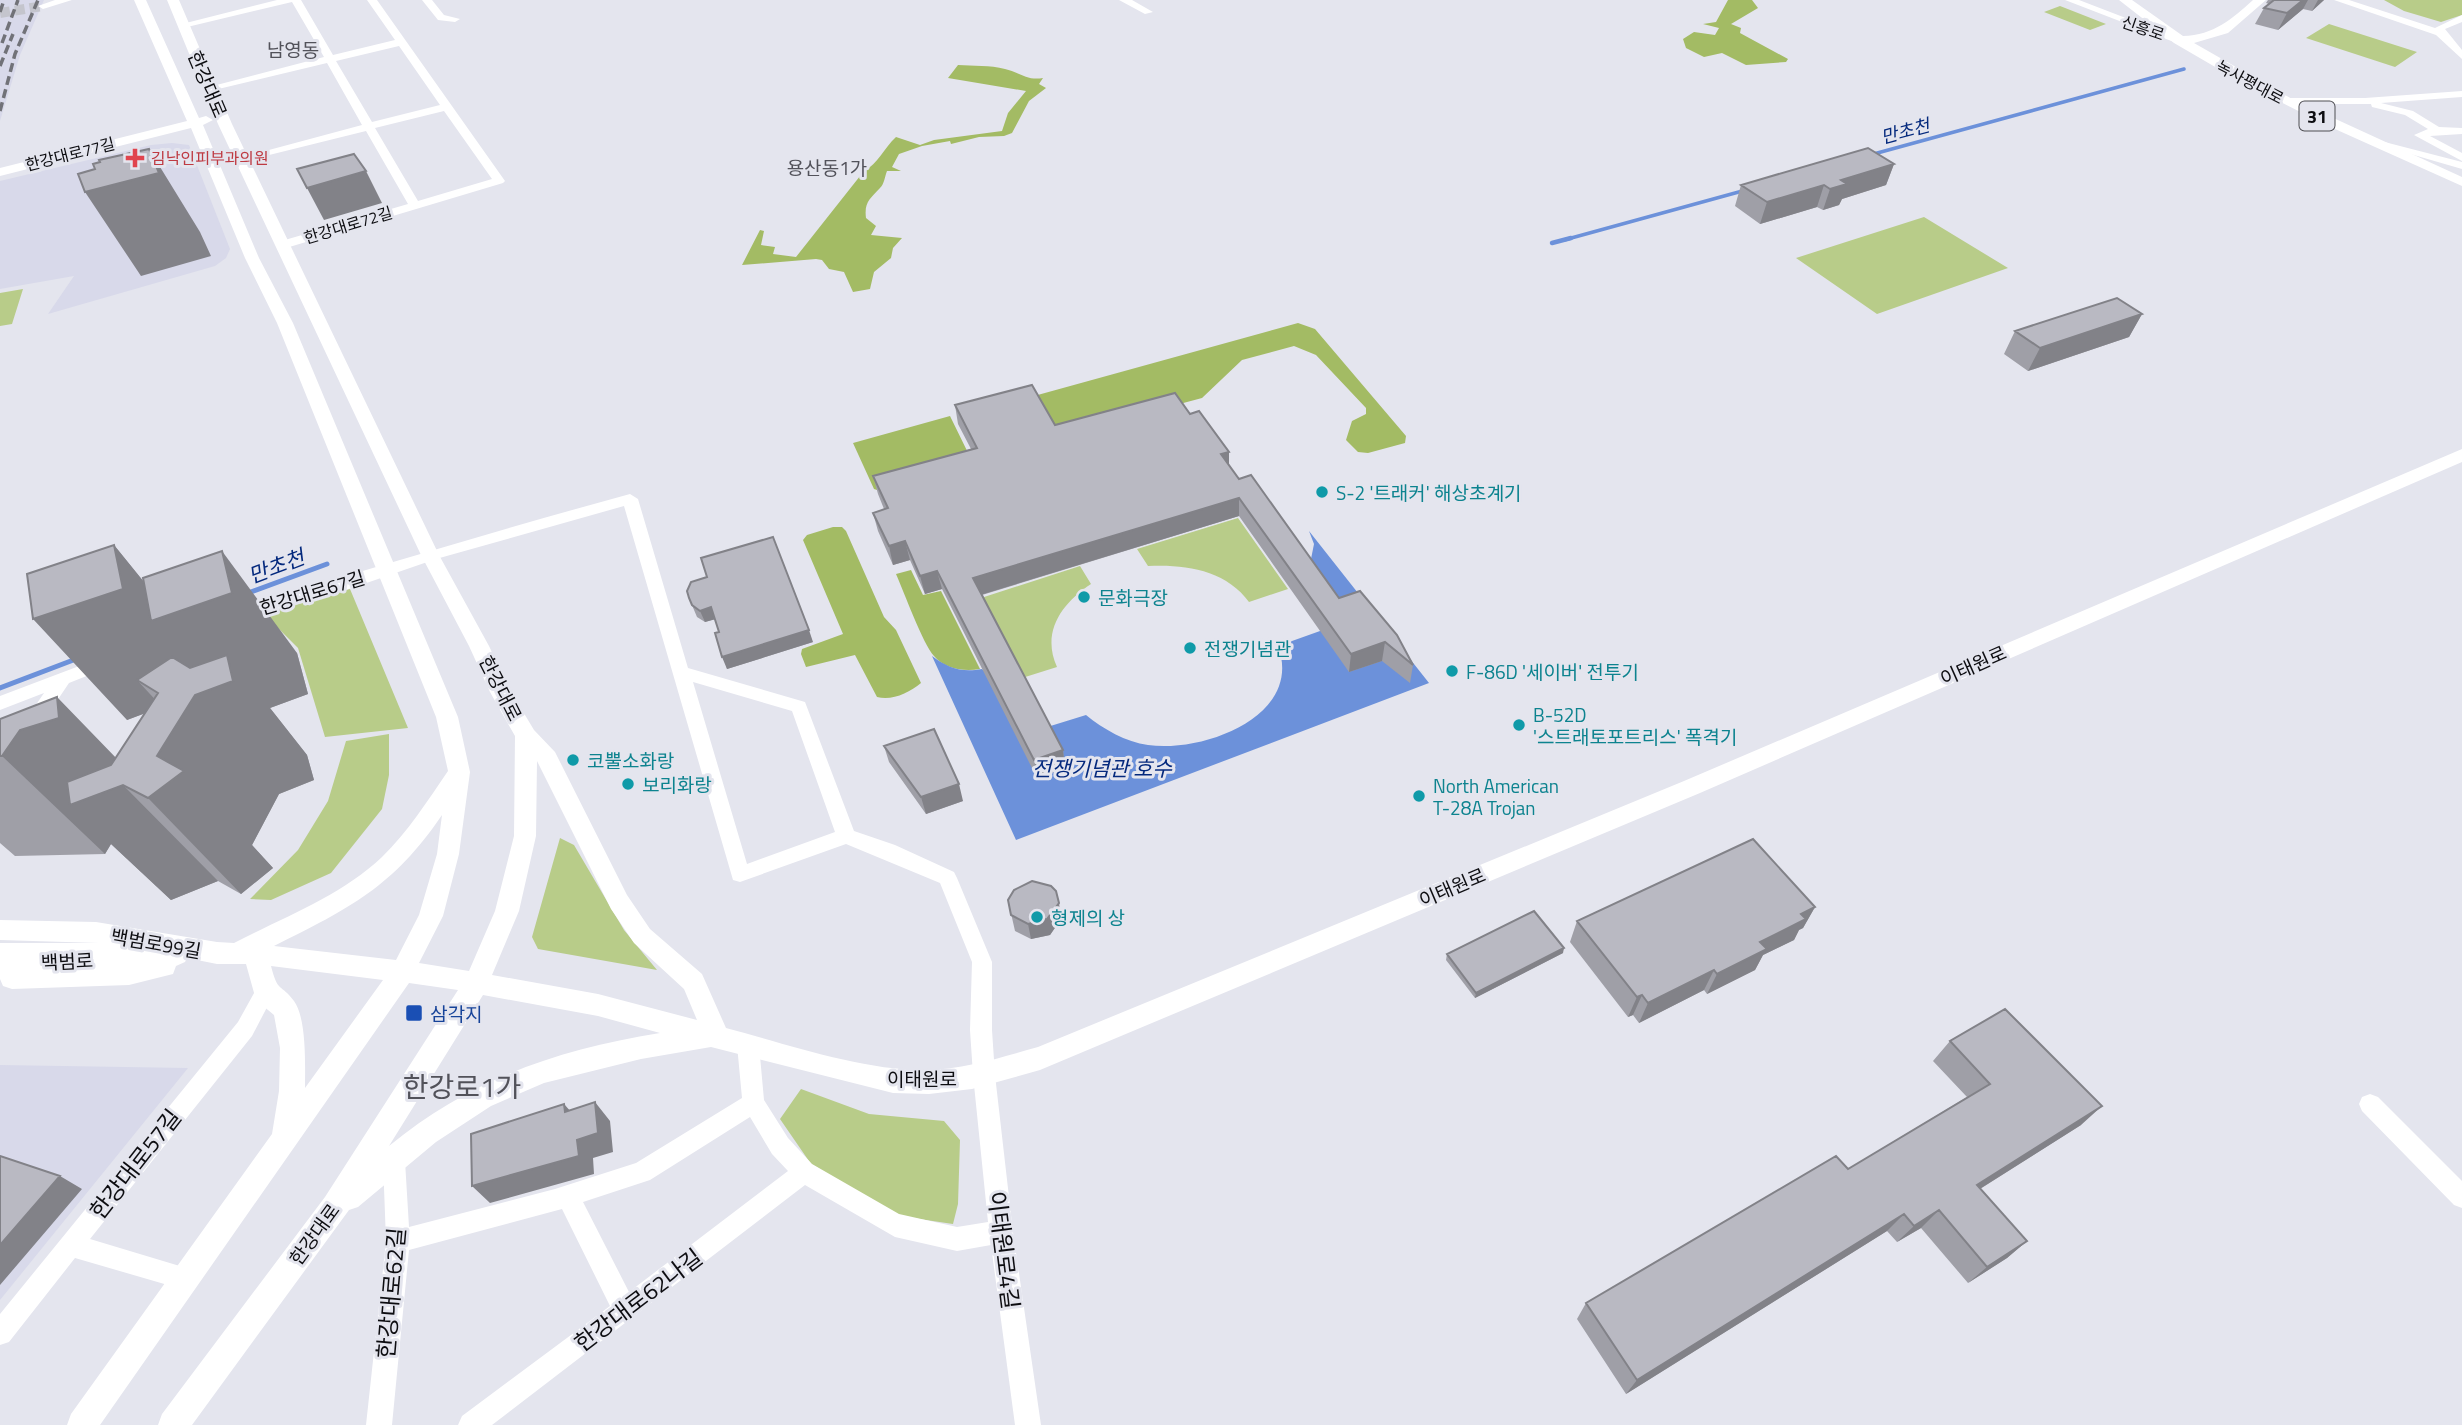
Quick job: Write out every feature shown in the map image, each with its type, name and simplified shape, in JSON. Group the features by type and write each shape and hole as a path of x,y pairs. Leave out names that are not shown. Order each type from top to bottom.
{"main road":[{"name":"한강대로","path":"82,1425 403,971 431,916 448,854 459,772 447,717 285,323 252,258 226,192 139,0"},
{"name":"한강대로","path":"173,0 222,117 430,555 479,646 500,692 526,736 525,836 507,911 476,984 335,1207 173,1425"},
{"name":"녹사평대로","path":"2125,0 2178,40 2231,73 2462,182"},
{"path":"2178,40 2196,40 2220,35 2260,0"},
{"name":"한강대로77길","path":"0,172 222,117"},
{"name":"이태원로","path":"403,971 598,1005 894,1081 929,1082 984,1075 1052,1053 1692,787 2462,455"},
{"path":"335,1207 452,1114 504,1087 565,1064 625,1049 716,1035 692,982 656,950 619,902 547,758 526,736"},
{"path":"283,1138 292,1091 293,1048 285,1009 265,992 236,954 352,892 389,865 416,835 459,772"},
{"name":"백범로99길","path":"0,930 96,932 236,954"},
{"name":"백범로","path":"0,954 236,954 403,971"},
{"name":"백범로99길","path":"0,978 129,974 236,954"},
{"name":"백범로","path":"0,964 236,954"}],"street":[{"path":"43,6 67,0"},
{"path":"183,25 289,0"},
{"name":"한강대로72길","path":"296,0 414,205"},
{"path":"242,159 446,107 372,0"},
{"path":"427,0 441,18 455,19"},
{"path":"1124,0 1148,12"},
{"name":"신흥로","path":"2070,0 2178,40"},
{"path":"2339,0 2440,33 2462,56"},
{"path":"2115,18 2144,15"},
{"path":"2440,33 2440,28 2462,18"},
{"path":"210,88 401,42"},
{"path":"2287,101 2365,101 2462,94"},
{"path":"2425,97 2462,104"},
{"path":"2365,101 2409,113 2437,130"},
{"name":"한강대로72길","path":"282,245 499,181 446,107"},
{"path":"2461,162 2420,135 2437,130 2462,131"},
{"path":"2360,135 2461,162"},
{"name":"한강대로67길","path":"230,616 346,584 430,555 630,499 681,672"},
{"path":"0,703 115,659"},
{"path":"681,672 799,708 846,836 740,874 681,672"},
{"path":"24,736 63,678"},
{"name":"이태원로4길","path":"846,836 888,851 947,878 982,962 981,1030 984,1075 1001,1232 1028,1425"},
{"name":"한강대로57길","path":"0,1333 245,1029 265,992"},
{"path":"748,1045 753,1103 780,1146 804,1172 895,1225 957,1238 1001,1232"},
{"path":"398,1241 569,1196 642,1172 753,1103"},
{"path":"2370,1104 2462,1197"},
{"name":"한강대로62길","path":"379,1425 398,1241 394,1161"},
{"name":"한강대로62나길","path":"471,1425 804,1172"},
{"path":"569,1196 625,1310"},
{"path":"71,1245 184,1278"}],"shaded area":[{"path":"0,0 44,0 20,55 0,121"},
{"path":"151,145 189,145 230,249 226,258 215,266 48,314 74,276 0,289 0,181"},
{"path":"0,1065 188,1068 0,1300"}],"green space":[{"path":"1728,0 1752,0 1758,8 1731,24 1741,28 1740,33 1788,59 1786,62 1746,65 1722,53 1704,57 1686,48 1683,39 1694,32 1715,35 1719,28 1703,24 1716,22"},
{"path":"2384,0 2462,0 2462,15 2441,22 2404,11"},
{"path":"2060,6 2106,24 2090,30 2044,12"},
{"path":"2329,24 2417,52 2395,67 2306,38"},
{"path":"958,65 987,66 1037,79 1043,78 1039,84 1046,88 1029,101 1012,133 951,144 950,141 922,146 899,154 892,167 901,171 887,171 883,185 868,201 866,208 866,218 876,226 871,235 902,238 893,248 891,258 874,272 870,289 853,292 844,272 829,269 822,260 742,265 760,230 764,231 761,245 775,247 773,254 796,257 864,171 896,137 920,145 934,140 1002,131 1008,113 1026,91 948,78"},
{"path":"1924,217 2008,268 1877,314 1796,258"},
{"path":"23,289 12,324 0,326 0,293"},
{"path":"1298,323 1315,329 1406,436 1405,443 1368,453 1358,452 1346,440 1352,421 1366,414 1366,408 1316,355 1294,346 1242,360 1202,398 1060,436 1034,396"},
{"path":"950,416 972,461 874,489 853,443"},
{"path":"1238,518 1288,589 1249,602 1229,583 1204,571 1176,566 1148,566 1137,549"},
{"path":"842,527 846,531 884,617 896,630 921,683 900,695 877,697 855,655 806,667 802,649 843,634 803,540 807,535"},
{"path":"1080,566 1091,584 1071,600 1057,620 1051,642 1057,667 1022,678 981,598"},
{"path":"911,570 923,595 941,591 980,669 961,670 949,667 934,656 919,630 896,574"},
{"path":"350,589 408,728 325,737 298,648 264,614"},
{"path":"389,734 389,775 382,809 331,873 271,900 250,899 298,850 328,801 346,741"},
{"path":"560,838 574,845 624,930 657,970 538,949 532,937"},
{"path":"801,1089 869,1114 944,1121 960,1140 958,1204 953,1224 899,1216 811,1164 780,1119"}],"water":[{"name":"전쟁기념관 호수","path":"1309,531 1429,683 1016,840 932,656 955,668 982,669 1044,728 1086,715 1115,734 1148,745 1195,743 1220,736 1243,725 1263,710 1276,692 1282,671 1278,646 1320,631 1311,559 1314,544"}],"building":[{"path":"2274,0 2303,0 2287,13 2264,8"},
{"path":"1868,148 1894,164 1841,180 1847,184 1830,189 1824,185 1767,202 1741,185"},
{"path":"149,149 159,173 85,192 78,174 95,169 93,164 100,162 99,160"},
{"path":"354,154 366,171 307,188 297,169"},
{"path":"2117,298 2142,314 2040,348 2015,331"},
{"path":"1032,385 1055,425 1175,393 1190,414 1199,411 1229,452 1221,454 1239,479 1251,475 1339,598 1360,591 1397,635 1413,665 1385,642 1351,654 1239,498 973,578 1063,750 1034,760 937,571 920,576 905,541 889,546 873,513 888,508 873,476 977,448 955,405"},
{"path":"773,537 809,630 722,657 715,633 719,632 711,607 700,611 692,605 687,591 691,582 707,577 701,558"},
{"path":"114,545 123,589 33,619 27,574"},
{"path":"222,551 232,593 151,621 143,578"},
{"path":"227,655 233,681 195,695 157,756 184,771 148,798 123,785 70,805 67,782 111,765 158,693 137,680 172,657 190,668"},
{"path":"57,697 59,718 20,730 0,756 0,719"},
{"path":"934,729 959,784 921,797 884,746"},
{"path":"1753,839 1815,907 1801,914 1806,919 1760,942 1767,949 1717,974 1714,970 1648,1003 1642,995 1637,997 1577,921"},
{"path":"1032,881 1051,886 1056,891 1059,903 1047,919 1028,924 1011,915 1008,900 1014,890"},
{"path":"1534,911 1564,948 1476,993 1447,954"},
{"path":"2005,1009 2102,1106 1977,1185 2027,1241 1987,1267 1939,1210 1914,1226 1904,1214 1637,1380 1586,1303 1836,1156 1848,1169 1990,1084 1950,1041"},
{"path":"595,1102 598,1133 577,1140 579,1156 472,1186 471,1134 564,1104 565,1112"},
{"path":"0,1156 60,1176 0,1245"}],"waterway":[{"name":"만초천","path":"1870,155 2184,69"},
{"name":"만초천","path":"1564,240 1746,190"},
{"name":"만초천","path":"1552,243 1571,238"},
{"name":"만초천","path":"248,593 327,564"},
{"name":"만초천","path":"0,688 76,659"}],"tunnel":[{"path":"0,13 43,6"}],"railway":[{"path":"0,12 4,0"},
{"path":"2,43 18,0"},
{"path":"0,111 15,54 38,0"},
{"path":"0,66 13,34"}],"place":[{"name":"김낙인피부과의원","path":"135,158"},
{"name":"S-2 '트래커' 해상초계기","path":"1322,492"},
{"name":"문화극장","path":"1084,597"},
{"name":"전쟁기념관","path":"1190,648"},
{"name":"F-86D '세이버' 전투기","path":"1452,671"},
{"name":"B-52D '스트래토포트리스' 폭격기","path":"1519,725"},
{"name":"코뿔소화랑","path":"573,760"},
{"name":"보리화랑","path":"628,784"},
{"name":"North American T-28A Trojan","path":"1419,796"},
{"name":"형제의 상","path":"1037,917"},
{"name":"삼각지","path":"414,1013"}],"district":[{"name":"남영동","path":"293,49"},
{"name":"용산동1가","path":"827,167"},
{"name":"한강로1가","path":"462,1086"}]}
